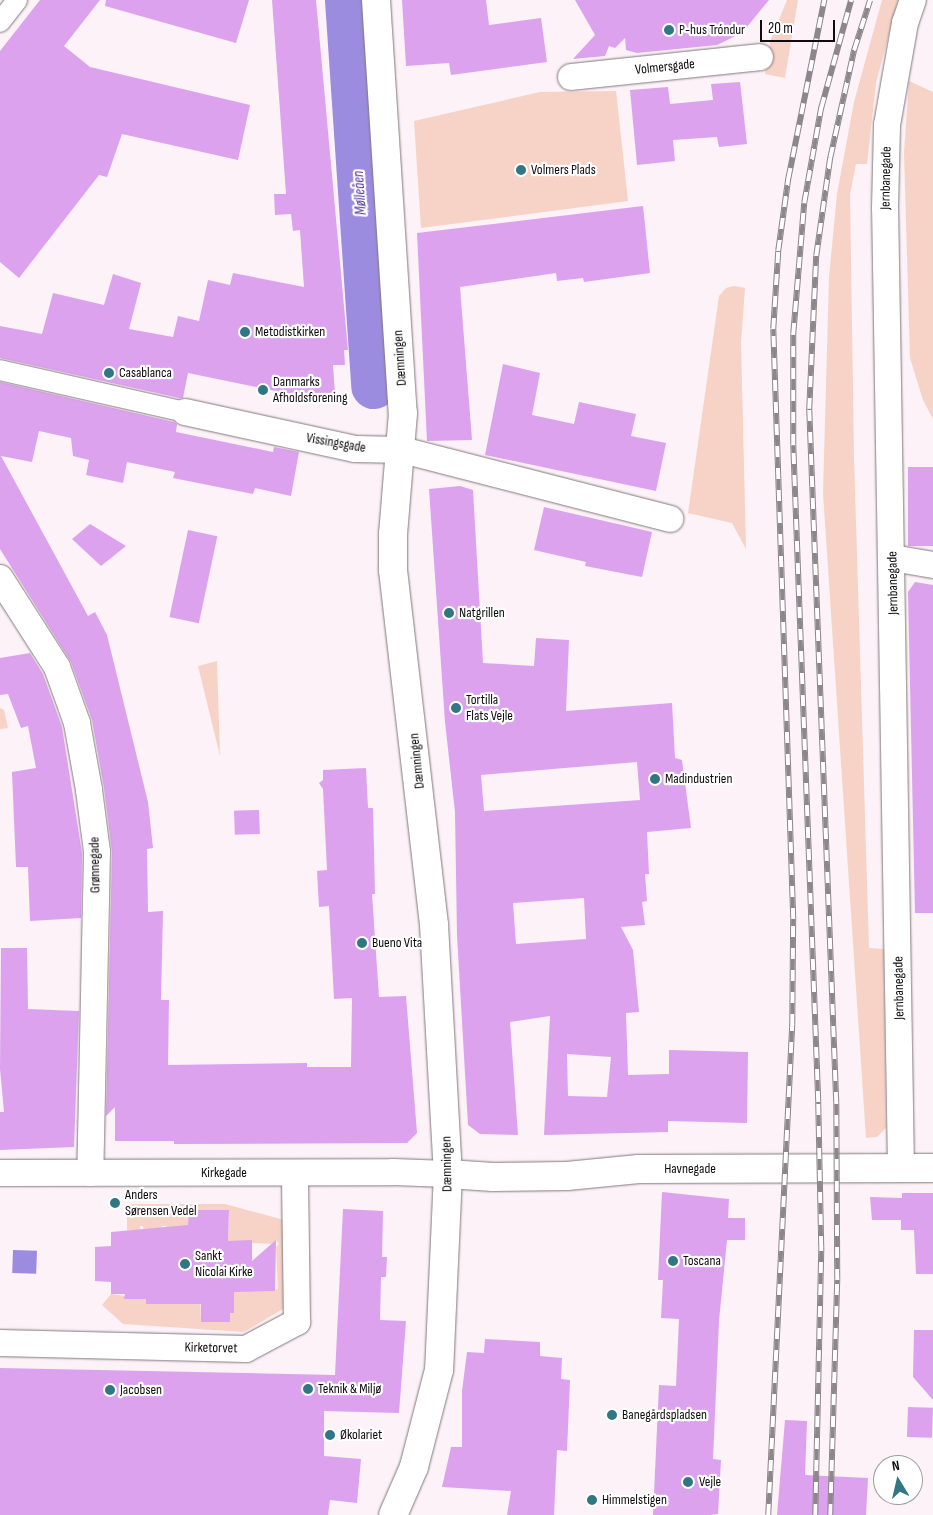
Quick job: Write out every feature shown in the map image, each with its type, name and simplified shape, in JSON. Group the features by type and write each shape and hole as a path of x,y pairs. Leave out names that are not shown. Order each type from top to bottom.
{"street":[{"path":"0,22 17,0"},
{"name":"Dæmningen","path":"376,0 403,413 402,450 393,534 394,570 434,925 448,1174 439,1370 414,1467 393,1515"},
{"name":"Jernbanegade","path":"901,1168 885,218 887,125 902,39 913,0"},
{"name":"Volmersgade","path":"571,77 760,57"},
{"name":"Vissingsgade","path":"0,370 355,449 402,450 670,519"},
{"path":"892,558 933,565"},
{"name":"Grønnegade","path":"0,578 57,667 77,723 89,790 97,852 90,1172"},
{"name":"Havnegade","path":"448,1174 493,1178 567,1176 639,1169 933,1168"},
{"name":"Kirkegade","path":"0,1173 295,1174 393,1172 448,1174"},
{"path":"0,1173 0,1182"},
{"name":"Kirketorvet","path":"0,1343 246,1349 297,1322 295,1174"}],"shaded area":[{"path":"787,0 798,0 785,78 765,74 770,42"},
{"path":"882,0 898,0 876,83 867,164 856,164 850,194 854,457 869,948 884,949 886,1128 877,1137 866,1138 823,493 829,277 837,194 854,102"},
{"path":"909,81 933,92 933,419 923,400 910,358 904,153"},
{"name":"Volmers Plads","path":"616,91 628,201 421,228 414,121 540,92"},
{"path":"734,286 745,288 741,342 746,549 732,523 688,513 719,296 726,288"},
{"path":"217,661 220,756 198,666"},
{"path":"0,708 4,710 8,728 0,729"},
{"path":"127,1204 225,1204 284,1220 283,1309 244,1332 123,1324 102,1305 111,1294 146,1299 146,1304 151,1304 152,1299 165,1304 200,1298 201,1322 229,1322 227,1292 278,1289 276,1247 279,1244 276,1240 272,1244 252,1243 251,1240 248,1243 228,1242 229,1210 189,1210 188,1230 166,1231 166,1226 162,1226 162,1230 144,1231 143,1226 140,1226 140,1230 127,1231"},
{"path":"13,1250 37,1251 36,1274 12,1273"}],"building":[{"path":"40,0 100,0 64,46 90,67 250,105 238,160 122,134 107,177 99,175 19,278 0,262 0,51"},
{"path":"106,0 249,0 236,43 105,6"},
{"path":"272,0 316,0 348,350 344,350 345,365 333,365 335,393 295,395 188,373 183,398 179,398 0,358 0,326 42,334 53,293 104,305 113,274 141,283 129,329 173,337 178,316 199,321 208,280 230,285 233,273 304,287 300,230 293,231 291,214 275,215 274,194 286,194"},
{"path":"402,0 486,0 489,25 541,18 547,62 451,75 449,63 406,66"},
{"name":"P-hus Tróndur","path":"575,0 769,0 742,33 717,45 637,53 626,50 625,38 615,48 609,46 605,56 573,59 595,35"},
{"path":"740,82 747,144 719,147 717,137 673,140 675,161 637,165 630,90 668,87 670,104 713,100 711,84"},
{"path":"643,206 650,273 584,282 583,278 557,281 556,273 460,287 472,440 427,441 417,233"},
{"path":"503,364 540,373 532,415 574,424 579,402 636,414 631,436 666,443 656,491 485,455"},
{"path":"0,382 174,422 177,424 176,432 273,452 274,447 299,452 291,496 255,488 253,494 173,478 175,472 127,462 123,483 86,475 89,460 73,456 71,438 39,431 32,462 1,456 88,616 95,612 107,635 148,802 153,848 147,849 148,912 163,911 161,1000 169,1000 168,1065 307,1063 307,1067 351,1067 352,998 334,999 329,906 319,907 317,871 327,870 323,789 319,783 323,780 323,770 366,768 368,808 373,808 375,894 372,894 379,997 406,996 417,1133 407,1143 174,1144 174,1141 115,1141 115,1107 106,1116 112,852 104,788 92,720 71,662 0,549"},
{"path":"908,467 933,467 933,546 908,546"},
{"path":"460,486 473,490 483,663 534,666 536,638 569,640 566,711 672,703 675,758 682,760 691,828 647,832 649,874 645,874 647,901 642,902 645,925 621,927 633,950 639,1012 626,1013 628,1075 669,1074 669,1050 748,1052 747,1123 668,1121 668,1132 544,1135 550,1016 510,1022 518,1135 480,1134 468,1125 457,935 455,812 445,722 429,489","holes":["637,762 640,800 484,811 481,775","584,898 586,939 516,944 513,903","567,1054 611,1057 607,1097 568,1096"]},
{"path":"544,507 652,532 642,577 585,566 586,562 534,550"},
{"path":"90,524 126,546 101,566 72,539"},
{"path":"188,530 217,536 199,623 169,617"},
{"path":"915,582 933,585 933,913 915,913 908,592"},
{"path":"30,653 43,674 62,727 82,853 81,918 30,921 28,867 16,867 12,772 36,768 28,726 21,728 8,694 0,695 0,658"},
{"path":"259,810 260,834 235,835 234,811"},
{"path":"1,948 27,948 28,1009 79,1011 74,1147 0,1150 0,1112 4,1112 0,1069"},
{"path":"662,1192 729,1199 728,1218 745,1218 745,1240 727,1240 719,1321 713,1459 721,1460 718,1514 653,1515 659,1385 676,1386 679,1319 661,1318 663,1280 658,1280"},
{"path":"902,1193 933,1193 933,1274 916,1274 914,1230 901,1230 901,1220 872,1220 870,1197 902,1198"},
{"path":"343,1209 383,1211 382,1257 387,1257 386,1277 381,1277 380,1320 406,1321 399,1413 324,1411 324,1456 361,1459 357,1503 330,1500 328,1515 0,1515 0,1368 335,1375"},
{"name":"Sankt Nicolai Kirke","path":"189,1210 229,1210 228,1241 252,1240 252,1261 276,1240 275,1291 234,1292 234,1313 230,1313 230,1322 201,1322 201,1304 146,1304 146,1299 124,1299 125,1294 111,1294 111,1282 95,1281 95,1247 111,1246 111,1232 188,1225"},
{"path":"914,1330 933,1330 933,1400 913,1377"},
{"path":"485,1339 540,1342 540,1356 562,1358 561,1379 570,1380 567,1451 557,1450 554,1515 507,1515 511,1491 442,1487 451,1447 462,1447 462,1391 467,1352 484,1353"},
{"path":"908,1407 933,1408 932,1438 907,1437"},
{"path":"785,1420 807,1421 805,1475 868,1478 866,1515 777,1515"}],"waterway":[{"name":"Mølleåen","path":"347,0 373,386"}],"railway":[{"path":"768,1515 792,1025 793,919 773,329 778,251 788,179 824,0"},
{"path":"815,1515 821,1247 818,1102 793,445 793,334 804,203 821,108 851,0"},
{"path":"830,1515 837,1280 836,1103 809,409 816,256 830,158 854,50 870,0"}],"place":[{"name":"P-hus Tróndur","path":"669,30"},
{"name":"Volmers Plads","path":"521,170"},
{"name":"Metodistkirken","path":"245,332"},
{"name":"Casablanca","path":"109,373"},
{"name":"Danmarks Afholdsforening","path":"263,390"},
{"name":"Natgrillen","path":"449,613"},
{"name":"Tortilla Flats Vejle","path":"456,708"},
{"name":"Madindustrien","path":"655,779"},
{"name":"Bueno Vita","path":"362,943"},
{"name":"Anders Sørensen Vedel","path":"115,1203"},
{"name":"Toscana","path":"673,1261"},
{"name":"Sankt Nicolai Kirke","path":"185,1264"},
{"name":"Teknik & Miljø","path":"308,1389"},
{"name":"Jacobsen","path":"110,1390"},
{"name":"Banegårdspladsen","path":"612,1415"},
{"name":"Økolariet","path":"330,1435"},
{"name":"Vejle","path":"688,1482"},
{"name":"Himmelstigen","path":"592,1500"}]}
